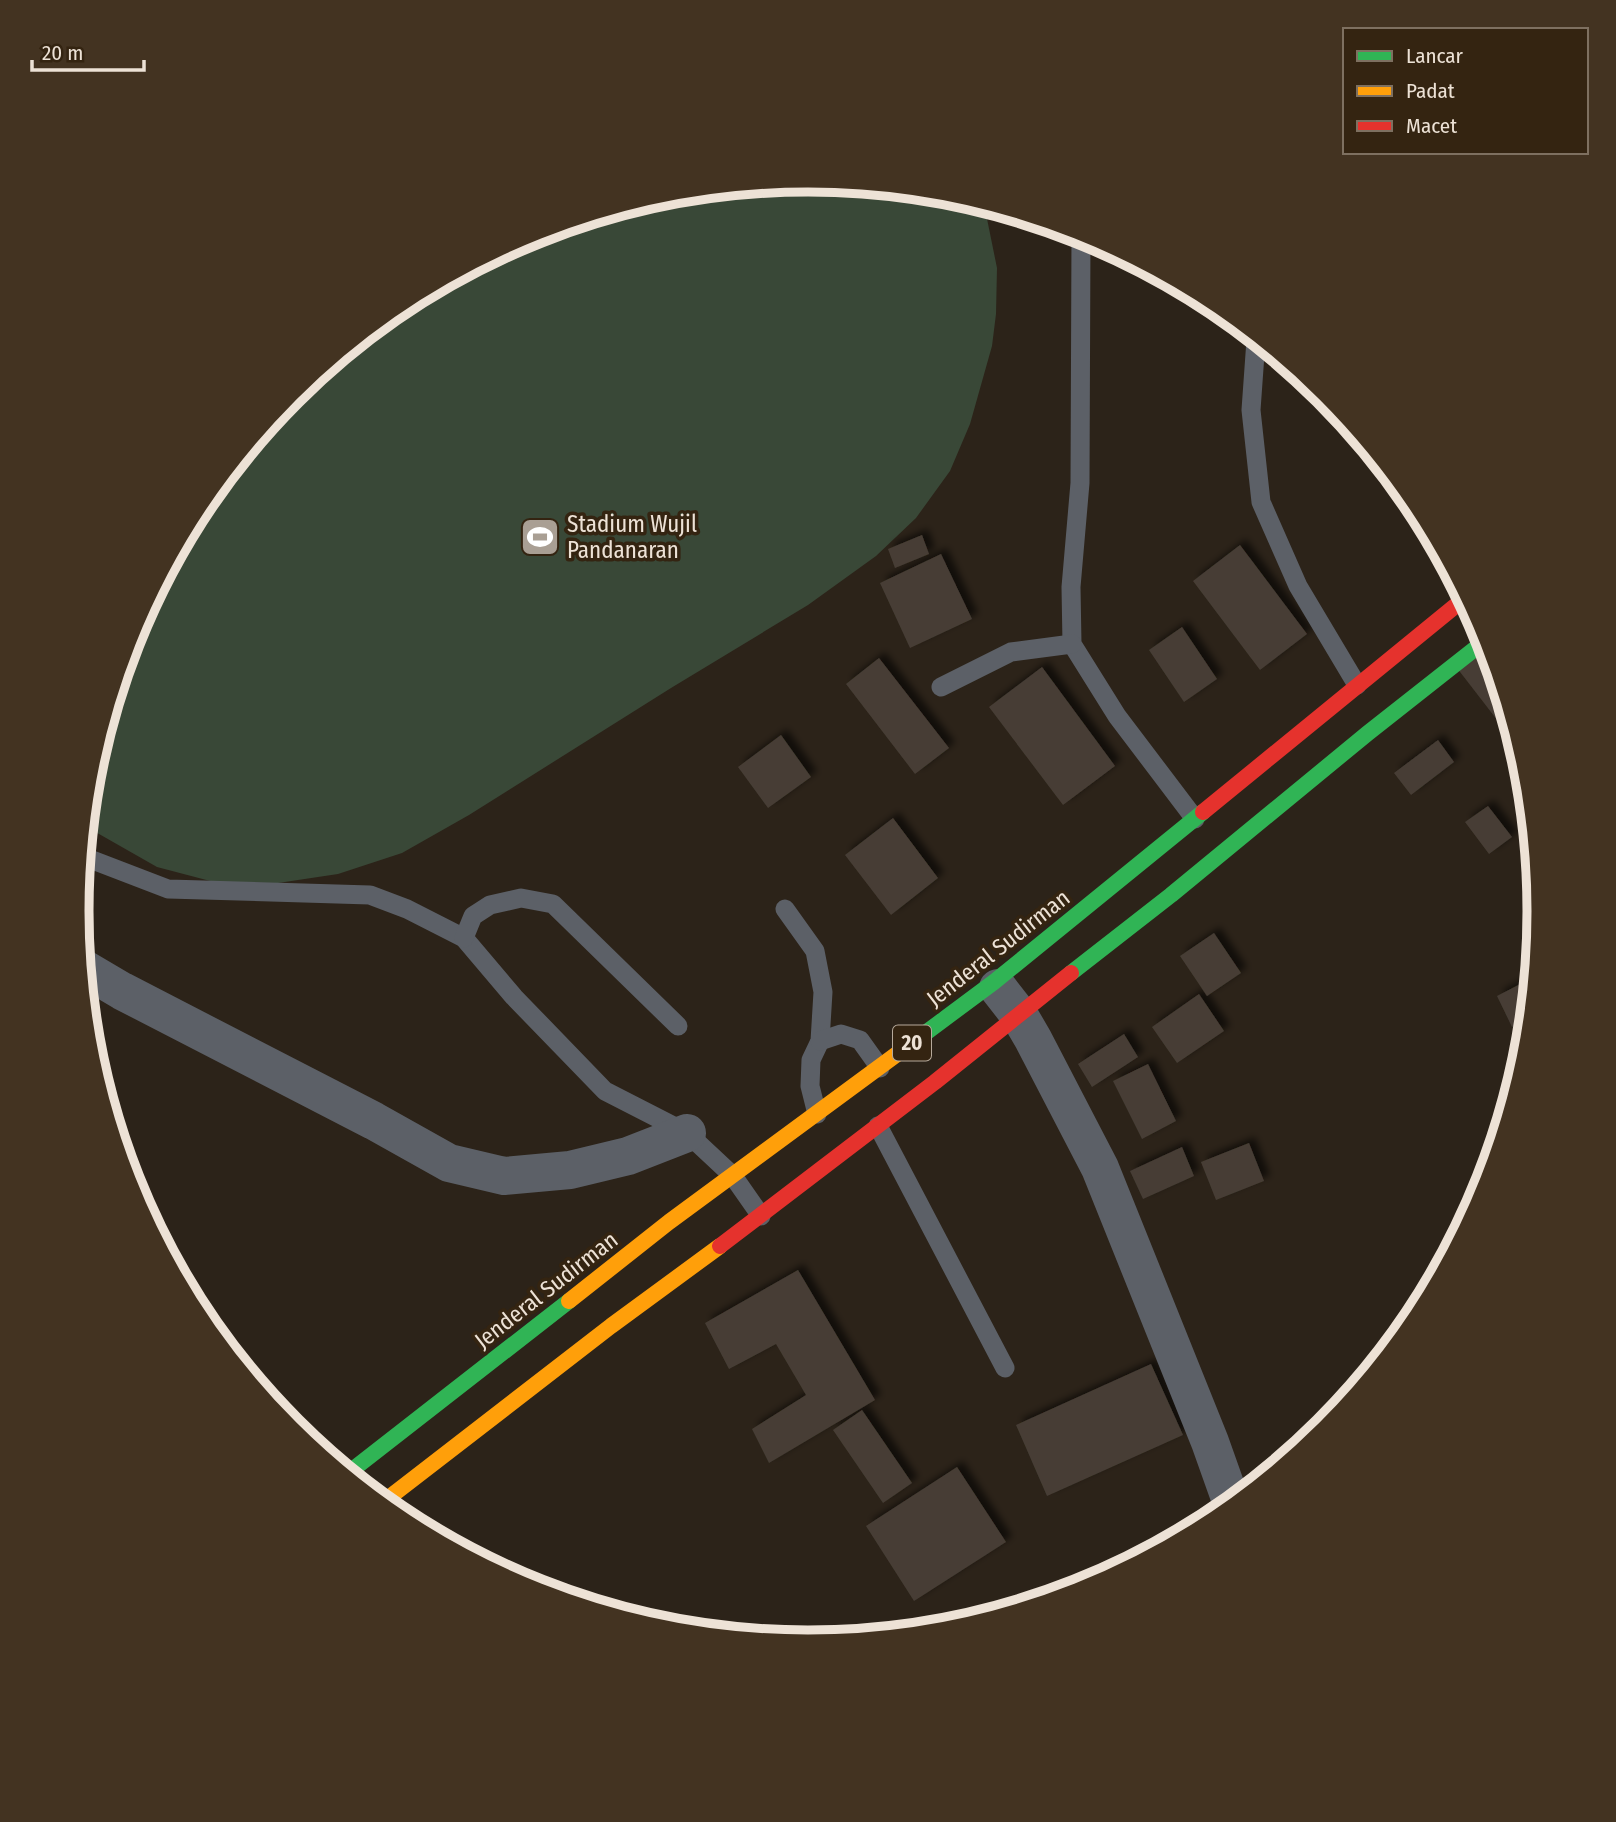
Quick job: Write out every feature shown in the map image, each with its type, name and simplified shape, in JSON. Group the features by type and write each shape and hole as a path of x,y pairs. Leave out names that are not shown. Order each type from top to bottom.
{"highway":[{"name":"Jenderal Sudirman","path":"355,1468 668,1222 994,982 1458,604"},
{"name":"20","path":"391,1496 611,1326 761,1216 1019,1016 1476,648"}],"street":[{"path":"92,973 449,1163 504,1175 570,1170 628,1156 687,1133"},
{"path":"994,982 1019,1016 1100,1168 1228,1494"}],"lane":[{"path":"1081,246 1080,483 1072,587 1072,644 1117,716 1195,819"},
{"path":"1255,349 1251,410 1261,502 1298,586 1357,685"},
{"path":"941,687 1011,652 1072,644"},
{"path":"91,865 169,889 370,895 407,909 464,938 514,997 605,1091 687,1133 733,1176 761,1216"},
{"path":"464,938 473,916 490,905 521,898 554,904 678,1026"},
{"path":"785,909 815,951 823,992 820,1041 811,1060 810,1086 817,1114"},
{"path":"820,1041 841,1034 860,1040 880,1068"},
{"path":"878,1126 1005,1368"}],"green space":[{"name":"Stadium Wujil Pandanaran","path":"808,192 902,198 986,215 997,268 996,314 992,346 970,424 950,471 916,518 876,556 808,605 469,815 402,853 338,874 278,883 214,882 157,867 94,831 103,771 114,725 144,636 163,593 186,552 238,473 300,403 370,341 409,313 490,266 577,230 668,206 714,198"}],"building":[{"path":"922,535 929,554 895,568 888,549"},
{"path":"1240,545 1307,634 1260,670 1193,581"},
{"path":"941,554 972,619 910,648 880,583"},
{"path":"1182,627 1217,679 1184,702 1149,650"},
{"path":"1479,654 1502,724 1501,725 1457,668"},
{"path":"879,658 949,748 915,774 846,684"},
{"path":"1042,667 1115,766 1063,805 989,707"},
{"path":"781,735 811,777 768,808 738,767"},
{"path":"1438,740 1454,762 1411,795 1394,773"},
{"path":"1488,806 1512,837 1489,854 1465,822"},
{"path":"893,818 938,878 891,915 845,855"},
{"path":"1214,933 1241,973 1207,996 1180,956"},
{"path":"1523,983 1518,1024 1512,1027 1497,996"},
{"path":"1199,994 1224,1031 1177,1063 1152,1027"},
{"path":"1124,1034 1138,1057 1092,1087 1078,1064"},
{"path":"1148,1064 1176,1121 1142,1139 1113,1081"},
{"path":"1249,1143 1264,1181 1216,1200 1201,1162"},
{"path":"1182,1147 1194,1176 1143,1199 1130,1171"},
{"path":"798,1270 875,1400 769,1463 752,1429 806,1395 776,1344 729,1369 705,1323"},
{"path":"1151,1364 1183,1435 1047,1496 1016,1425"},
{"path":"862,1410 912,1483 883,1503 833,1430"},
{"path":"957,1467 1006,1542 914,1601 866,1526"}],"traffic: fast":[{"path":"1071,973 1476,648"},
{"path":"912,1043 994,982 1203,812"},
{"path":"355,1468 569,1301"}],"traffic: slow":[{"path":"569,1301 669,1222 912,1043"},
{"path":"391,1496 611,1326 720,1246"}],"traffic: jam":[{"path":"1203,812 1458,604"},
{"path":"720,1246 935,1082 1071,973"}],"place":[{"name":"Stadium Wujil Pandanaran","path":"540,537"}]}
